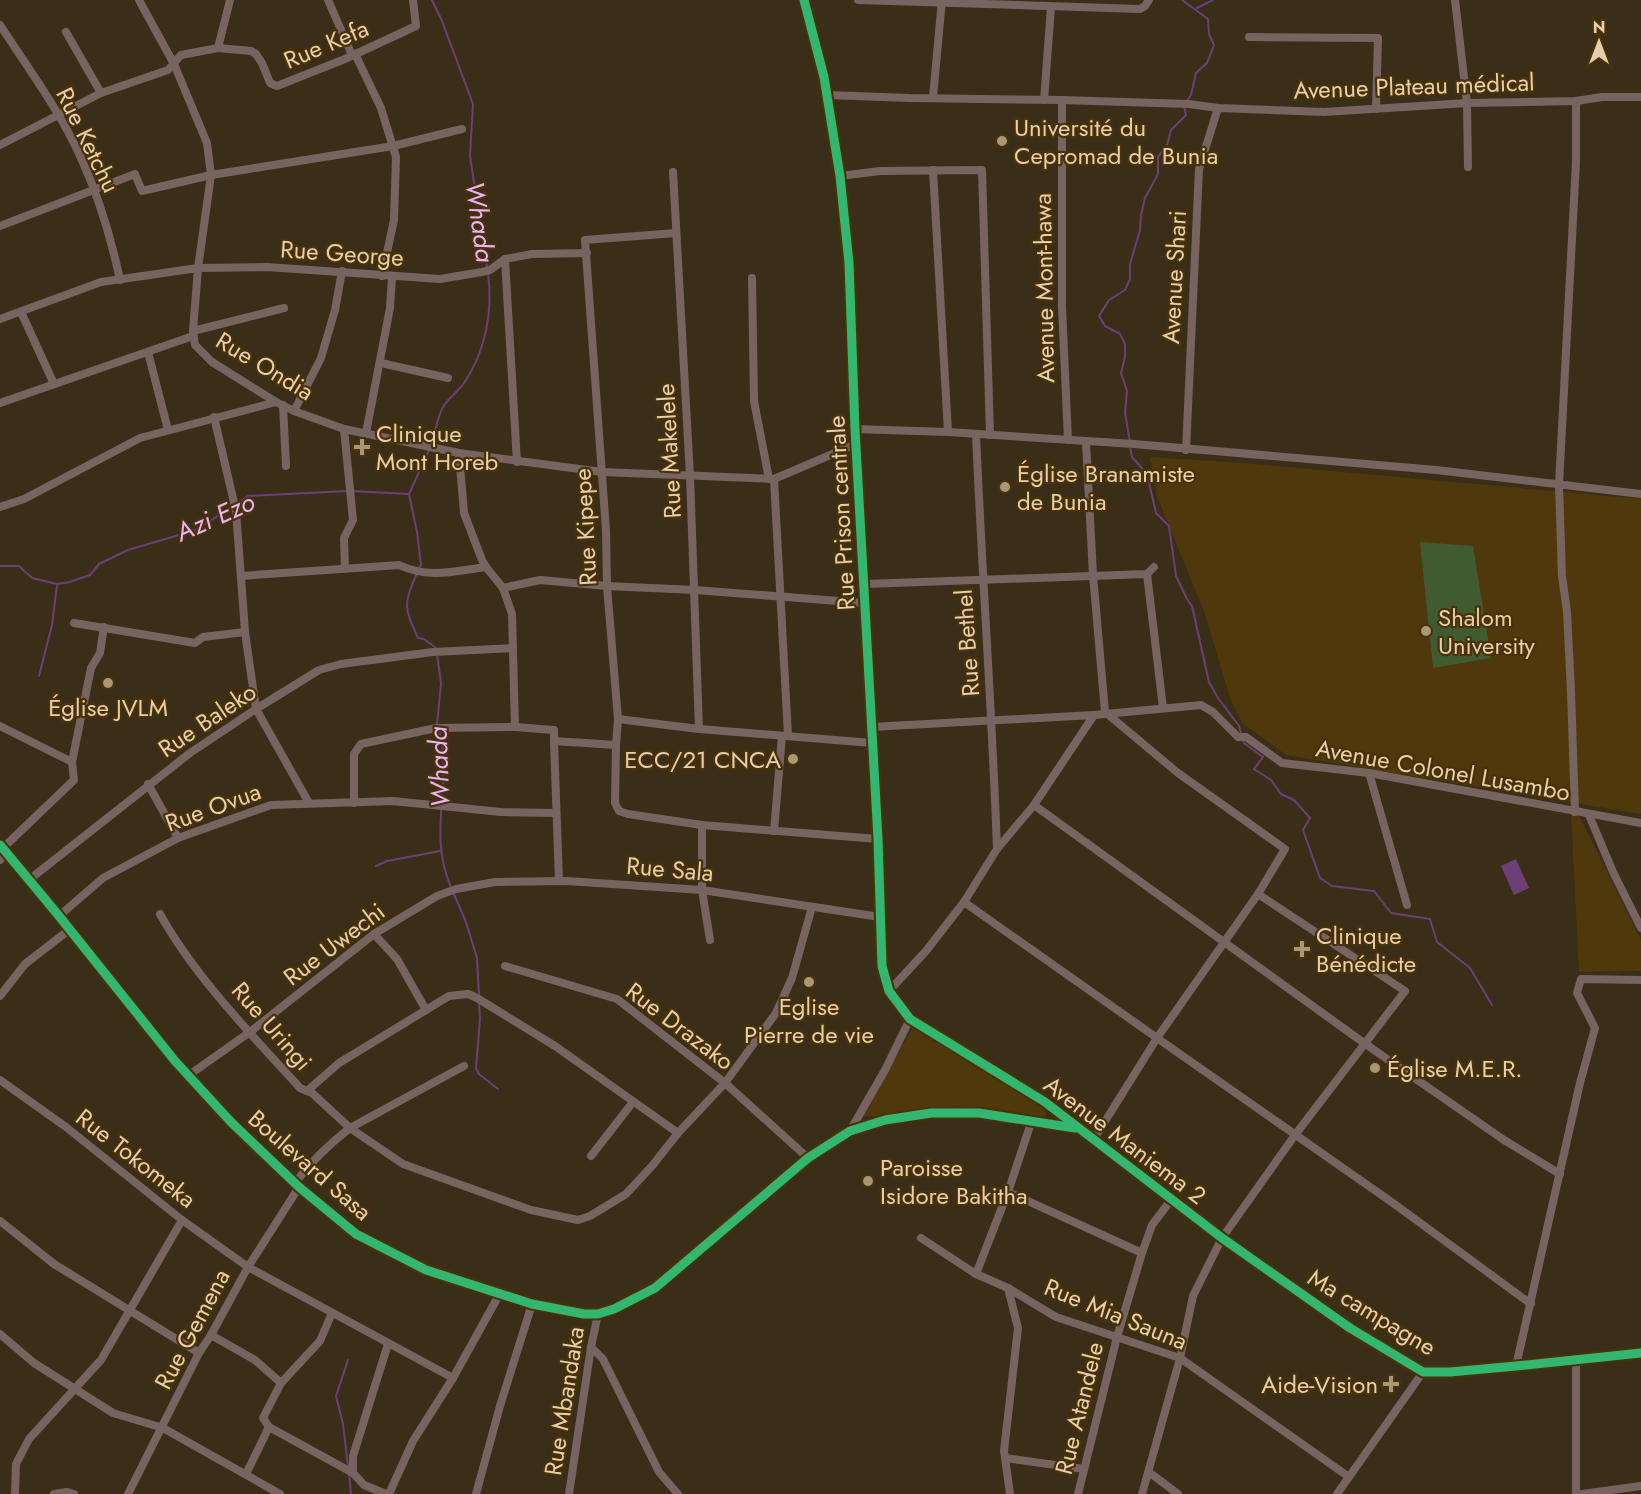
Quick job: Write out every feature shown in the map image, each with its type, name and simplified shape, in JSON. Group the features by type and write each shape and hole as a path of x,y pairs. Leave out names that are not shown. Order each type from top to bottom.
{"street":[{"name":"Rue Ondia","path":"139,0 174,64 207,143 211,175 198,268 193,334 195,345 212,362 294,411 344,429 459,453 602,472 771,479"},
{"path":"218,48 230,0"},
{"path":"328,0 381,108 396,158 394,220 382,276"},
{"name":"Rue Kefa","path":"0,145 101,93 168,70 181,55 218,48 251,51 262,63 270,83 277,86 354,55 416,26 413,0"},
{"name":"Rue Prison centrale","path":"804,0 827,94 840,176 849,263 855,429 878,838 882,966 890,991 910,1019"},
{"path":"858,0 1140,9 1149,0"},
{"path":"1455,1 1467,103 1468,167"},
{"path":"933,97 942,2"},
{"path":"1044,100 1052,7"},
{"name":"Rue Ketchu","path":"0,25 57,114 81,158 110,236 120,280"},
{"path":"66,32 101,93"},
{"path":"1249,37 1378,38 1376,109"},
{"name":"Avenue Plateau médical","path":"827,94 1189,104 1218,108 1324,112 1467,103 1641,97"},
{"name":"Avenue Mont-hawa","path":"1062,100 1062,307 1068,440"},
{"path":"1575,812 1567,612 1562,576 1558,485 1576,162 1576,101"},
{"name":"Avenue Shari","path":"1186,450 1199,169 1218,108"},
{"path":"0,226 135,174 142,191 211,175 393,146 462,129"},
{"path":"933,170 948,432"},
{"path":"840,176 880,171 982,170 990,435"},
{"name":"Rue Makelele","path":"673,172 675,233 680,264 690,476 699,729"},
{"name":"Rue Kipepe","path":"675,233 585,240 606,530 607,586 618,719 615,803 619,811 702,825"},
{"path":"517,462 505,259 532,254 586,253"},
{"name":"Rue George","path":"0,319 101,282 198,268 267,267 440,279 486,271 505,259"},
{"path":"294,411 321,358 335,310 342,271"},
{"path":"366,433 381,363 390,308 392,277"},
{"path":"752,278 754,401 771,479 782,597 785,735 774,831"},
{"path":"0,403 148,352 193,334 284,308"},
{"path":"21,312 54,384"},
{"path":"148,352 168,430"},
{"path":"381,363 448,378"},
{"path":"0,507 24,499 140,438 214,417 279,403 285,466"},
{"path":"214,417 236,511 245,632 256,709 309,803"},
{"path":"344,429 354,520 345,538 345,568"},
{"path":"855,429 948,432 1068,440 1436,470 1641,494"},
{"name":"Rue Bethel","path":"976,434 997,849"},
{"path":"1086,442 1093,575 1105,712 1178,773 1285,849 1258,894 1157,1038 1094,1139"},
{"path":"771,479 856,444"},
{"path":"459,453 464,513 486,567 503,588 512,614 516,727"},
{"path":"241,576 399,565 417,572 432,574 486,567"},
{"path":"865,584 1093,575 1150,570 1163,708"},
{"path":"503,588 540,580 865,603"},
{"path":"74,623 195,643 203,637 245,632"},
{"path":"0,861 4,849 74,780 72,762 91,668 100,652 104,627"},
{"name":"Rue Baleko","path":"30,879 148,784 256,709 320,670 341,664 437,652 513,648"},
{"name":"Avenue Colonel Lusambo","path":"871,727 992,722 1201,705 1213,712 1242,737 1282,763 1369,773 1641,823"},
{"path":"890,991 926,951 964,902 997,849 1034,805 1095,714"},
{"path":"618,719 699,729 872,743"},
{"path":"0,726 72,762"},
{"path":"354,803 354,754 361,744 438,728 516,727 554,730 559,880"},
{"path":"554,741 616,745"},
{"path":"1369,773 1407,905"},
{"path":"148,784 178,838"},
{"name":"Rue Ovua","path":"60,916 103,878 178,838 271,805 393,801 501,812 556,813"},
{"path":"1034,805 1364,1043 1504,1140 1560,1174"},
{"path":"1589,815 1613,872 1641,928"},
{"path":"710,940 702,890 702,825 878,838"},
{"name":"Boulevard Sasa","path":"4,849 175,1061 231,1122 297,1185 356,1233 426,1270 532,1304 584,1314 598,1314 614,1309 655,1288 808,1158 850,1131 885,1120 931,1113 979,1113 1078,1129"},
{"name":"Rue Sala","path":"452,891 495,882 559,880 702,890 880,917"},
{"name":"Rue Uwechi","path":"189,1075 250,1032 374,934 437,896 452,891"},
{"path":"1142,1494 1150,1473 1180,1358 1193,1296 1222,1238 1295,1135 1405,991 1258,894"},
{"path":"964,902 1531,1304"},
{"name":"Rue Uringi","path":"160,914 169,931 231,1012 300,1088 312,1093 350,1128 403,1164 531,1210 578,1220 590,1216 626,1194 725,1083 776,1013 792,978 812,907"},
{"path":"0,996 25,964 69,930"},
{"path":"374,934 397,959 426,1010"},
{"name":"Rue Drazako","path":"505,966 617,999 725,1083 808,1158"},
{"path":"1516,1366 1593,1024 1577,993 1581,979 1641,980"},
{"path":"307,1091 339,1063 449,996 468,994 555,1046 678,1133"},
{"name":"Boulevard Sasa","path":"850,1131 885,1070 910,1019"},
{"name":"Avenue Maniema 2","path":"910,1019 1045,1102 1222,1238"},
{"name":"Rue Gemena","path":"128,1494 199,1353 306,1168 350,1128 464,1066"},
{"name":"Rue Tokomeka","path":"0,1080 66,1127 182,1220 248,1268 453,1378"},
{"path":"591,1156 633,1102"},
{"path":"976,1274 1008,1192 1032,1120"},
{"path":"1008,1192 1142,1253"},
{"name":"Rue Atandele","path":"1078,1494 1117,1337 1142,1253 1152,1225 1171,1200"},
{"path":"15,1494 16,1464 28,1439 101,1360 182,1220"},
{"path":"0,1221 54,1264 199,1353"},
{"name":"Rue Mia Sauna","path":"921,1238 976,1274 1008,1288 1056,1317 1180,1358 1349,1477"},
{"name":"Ma campagne","path":"1222,1238 1350,1328 1423,1372 1450,1372 1641,1353"},
{"path":"1008,1288 1018,1328 1004,1451 1010,1494"},
{"path":"332,1313 320,1341 281,1383 263,1418 269,1428 353,1473 364,1485 387,1494 413,1441 453,1378 499,1295"},
{"path":"476,1494 500,1406 532,1304"},
{"name":"Rue Mbandaka","path":"569,1494 598,1314"},
{"path":"0,1334 34,1363 113,1413 163,1428 280,1494"},
{"path":"211,1335 255,1360 281,1383"},
{"path":"353,1473 354,1456 388,1344"},
{"path":"591,1347 603,1359 659,1472 678,1494"},
{"path":"1576,1361 1576,1494"},
{"path":"1337,1494 1423,1372"},
{"path":"246,1474 269,1428"},
{"path":"1005,1458 1084,1469"},
{"path":"1150,1473 1178,1494"},
{"path":"1582,1494 1641,1486"},
{"path":"54,1494 67,1492 74,1494"}],"shaded area":[{"name":"Shalom University","path":"1150,457 1243,463 1641,499 1641,814 1286,755 1242,723 1230,698 1205,614 1157,496"},
{"path":"1571,813 1578,814 1641,940 1641,971 1579,972"},
{"path":"1516,859 1529,888 1514,895 1501,866"},
{"path":"914,1026 1044,1104 1046,1117 957,1106 886,1116 861,1116"}],"green space":[{"path":"1420,542 1473,546 1491,658 1433,668"}],"waterway":[{"name":"Whada","path":"432,0 473,104 470,156 487,267"},
{"path":"1182,0 1208,19 1209,34 1214,45 1207,63 1196,73 1191,95 1187,101"},
{"path":"1197,8 1213,0"},
{"path":"1130,442 1125,413 1127,391 1121,373 1125,344 1120,334 1105,326 1099,316 1109,300 1125,290 1130,279 1130,264 1140,230 1145,198 1158,174 1158,157 1167,145 1171,130 1186,115 1184,106"},
{"name":"Whada","path":"433,438 443,407 472,371 483,344 488,316 488,273"},
{"path":"1130,447 1132,457 1147,474 1156,513 1169,526 1176,576 1192,606 1209,682 1239,726 1241,733"},
{"name":"Whada","path":"419,568 421,565 417,532 409,494 429,450"},
{"name":"Azi Ezo","path":"238,503 248,496 347,491"},
{"name":"Azi Ezo","path":"352,491 409,494"},
{"name":"Azi Ezo","path":"0,566 19,566 32,578 57,584 70,582 90,575 99,564 128,550 196,530 233,506"},
{"name":"Whada","path":"417,573 407,599 408,612 418,638 424,639 436,648"},
{"path":"39,676 52,625 57,585"},
{"name":"Whada","path":"437,654 441,683 437,725"},
{"name":"Whada","path":"439,730 443,750 441,847 444,867 451,887"},
{"path":"1243,739 1244,743 1263,757 1254,769 1271,780 1281,794 1294,800 1310,818 1303,830 1320,878 1332,886 1374,891 1391,913 1430,919 1437,942 1470,968 1492,1005"},
{"path":"376,866 387,861 440,851"},
{"name":"Whada","path":"453,892 466,922 477,958 479,996"},
{"name":"Whada","path":"479,1002 476,1068 479,1074 498,1089"},
{"path":"348,1360 336,1396 343,1424 348,1467"},
{"path":"349,1473 351,1494"}],"cycle path":[{"path":"804,0 824,77 840,176 849,263 855,429 878,839 882,966 889,991 910,1019 1045,1102 1222,1238 1350,1328 1423,1372 1450,1372 1641,1353"},
{"path":"0,845 175,1061 231,1122 299,1187 356,1234 426,1270 532,1304 584,1314 598,1314 614,1309 655,1288 808,1158 850,1131 885,1120 931,1113 979,1113 1075,1128"}],"place":[{"name":"Université du Cepromad de Bunia","path":"1002,141"},
{"name":"Clinique Mont Horeb","path":"362,447"},
{"name":"Église Branamiste de Bunia","path":"1005,487"},
{"name":"Shalom University","path":"1426,631"},
{"name":"Église JVLM","path":"108,683"},
{"name":"ECC/21 CNCA","path":"793,759"},
{"name":"Clinique Bénédicte","path":"1302,949"},
{"name":"Eglise Pierre de vie","path":"809,982"},
{"name":"Église M.E.R.","path":"1375,1068"},
{"name":"Paroisse Isidore Bakitha","path":"868,1181"},
{"name":"Aide-Vision","path":"1391,1384"}]}
